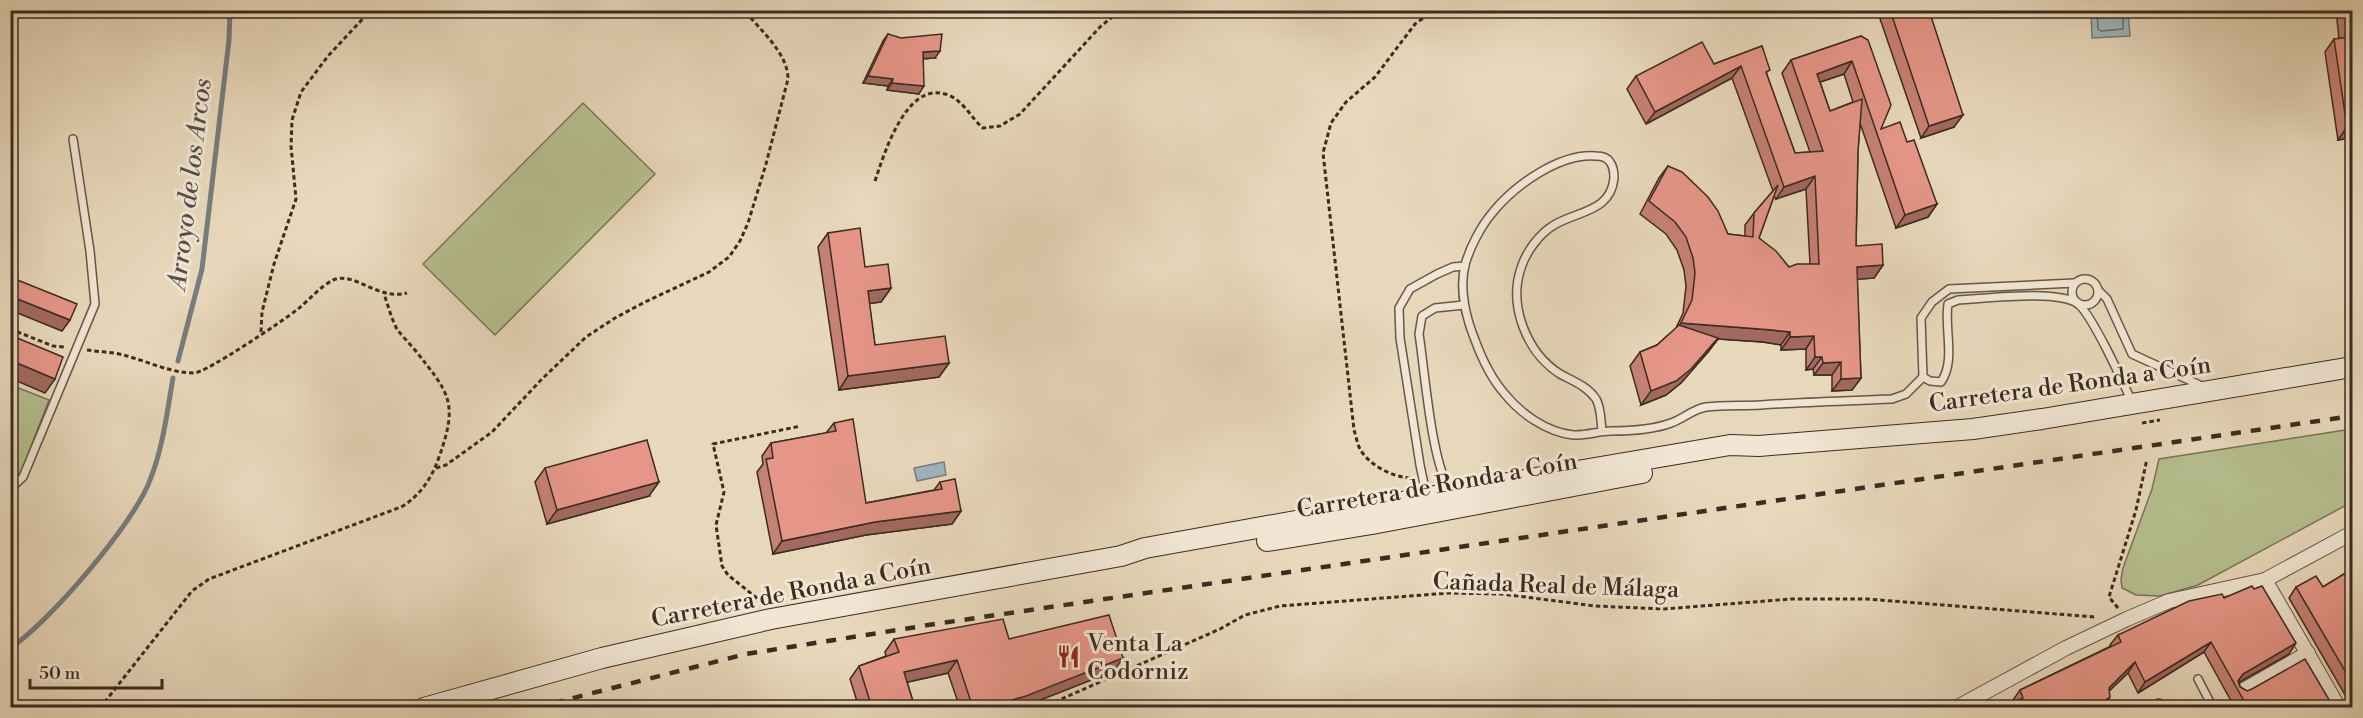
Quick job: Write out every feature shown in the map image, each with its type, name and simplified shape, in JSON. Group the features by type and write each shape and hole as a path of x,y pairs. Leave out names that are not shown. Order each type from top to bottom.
{"main road":[{"name":"Carretera de Ronda a Coín","path":"447,708 475,695 602,658 781,616 1121,556 1145,549 1435,493 1730,446 1759,446 1973,429 2352,367"},
{"name":"Carretera de Ronda a Coín","path":"1121,556 1148,556 1372,524 1634,474 1759,446"},
{"path":"1372,524 1389,512 1426,505 1435,493 1445,502 1485,495 1516,497"},
{"name":"Carretera de Ronda a Coín","path":"424,708 452,698 475,695"}],"street":[{"path":"1956,708 1975,701 2066,648 2127,619 2169,601 2265,580 2352,533"},
{"path":"2265,580 2339,708"},
{"path":"2240,692 2308,653"}],"lane":[{"path":"10,489 23,477 95,304 90,251 73,139"},
{"path":"1602,431 1597,400 1582,385 1545,363 1531,344 1522,323 1517,299 1520,269 1529,250 1541,236 1554,225 1595,208 1606,200 1613,188 1614,173 1611,162 1602,156 1582,155 1562,161 1528,179 1508,196 1491,214 1474,242 1465,266 1464,305 1482,359 1501,390 1519,410 1545,426 1573,435 1644,429 1671,423 1703,408 1892,399 1906,394 1923,377 1921,318 1932,302 1949,289 2075,283 2085,278 2096,284 2107,299 2132,354 2209,390"},
{"path":"1435,493 1423,476 1400,338 1398,308 1410,289 1453,267 1465,266"},
{"path":"2075,283 2072,294 2092,326 2133,403"},
{"path":"1923,377 1930,381 1941,382 1948,372 1946,317 1948,304 1958,300 2051,296 2078,304 2091,304 2096,301 2099,291"},
{"path":"1435,493 1438,462 1419,334 1422,316 1436,308 1464,305"},
{"path":"2198,679 2213,708"}],"path":[{"path":"261,333 262,312 274,264 296,199 291,146 292,120 301,92 328,56 371,10"},
{"path":"436,468 446,465 492,432 586,337 645,302 709,272 729,257 740,241 766,164 788,79 788,69 781,56 744,10"},
{"path":"875,181 894,133 910,105 925,94 945,93 962,104 970,117 983,128 1000,126 1020,114 1101,26 1121,10"},
{"path":"1423,476 1408,479 1396,476 1374,465 1360,450 1354,430 1323,153 1332,123 1347,102 1375,77 1415,24 1435,10"},
{"path":"10,329 53,346 125,355 164,368 196,374 241,348 296,311 332,280 342,278 384,294 397,296 407,293"},
{"path":"100,708 192,591 200,584 401,507 419,494 436,468 450,422 448,398 441,383 397,328 384,294"},
{"path":"781,616 728,575 722,566 716,525 724,492 713,444 801,426"},
{"path":"2127,619 2109,597 2136,510 2147,459"},
{"name":"Cañada Real de Málaga","path":"1041,708 1220,629 1245,615 1280,606 1449,593 1502,594 1595,606 1664,609 1791,599 1867,599 2127,619"}],"green space":[{"path":"583,103 655,174 495,335 423,264"},
{"path":"11,385 49,400 20,475 11,471"},
{"path":"2352,429 2352,502 2198,585 2160,596 2136,595 2122,588 2123,568 2152,489 2159,459"}],"water":[{"path":"2091,11 2128,11 2130,36 2092,38"},
{"path":"944,462 946,475 917,481 914,468"}],"building":[{"path":"1890,10 1929,10 1963,115 1929,126"},
{"path":"2347,10 2352,10 2352,126 2347,127 2334,39 2349,37"},
{"path":"888,34 901,38 942,34 940,51 923,52 924,86 892,83 893,79 868,76"},
{"path":"1861,36 1868,40 1891,105 1881,129 1900,122 1907,142 1914,140 1937,204 1905,215 1852,61 1817,74 1830,111 1862,99 1858,151 1856,246 1882,244 1883,265 1857,267 1861,378 1841,379 1841,362 1823,363 1822,357 1815,357 1814,336 1790,337 1790,332 1681,323 1692,300 1695,273 1693,258 1686,237 1675,222 1649,201 1668,166 1682,172 1708,197 1718,211 1728,234 1753,237 1754,213 1778,185 1759,238 1776,251 1789,267 1797,264 1819,264 1815,176 1784,187 1741,66 1655,112 1636,76 1702,42 1714,64 1762,46 1770,70 1766,72 1795,153 1823,151 1791,60"},
{"path":"860,228 865,267 888,264 891,288 868,291 875,345 945,336 949,363 848,376 828,233"},
{"path":"10,277 77,304 70,320 10,296"},
{"path":"1679,325 1718,338 1691,369 1676,381 1651,391 1640,352 1657,345"},
{"path":"10,335 63,357 55,379 10,360"},
{"path":"853,419 866,503 942,489 940,482 955,479 961,511 875,522 782,541 766,459 773,458 771,443 836,431 834,423"},
{"path":"647,440 659,482 557,510 545,468"},
{"path":"2352,569 2352,683 2296,587 2316,576 2323,587"},
{"path":"2252,586 2254,589 2262,586 2296,643 2243,674 2238,681 2240,687 2247,691 2252,689 2305,659 2334,708 2248,708 2211,642 2145,682 2135,662 2109,688 2110,697 2094,708 2004,708 2003,706 2023,698 2020,690 2121,642 2118,635 2189,601 2222,594 2224,598"},
{"path":"1109,615 1123,658 1026,696 984,708 973,708 957,660 904,672 915,708 872,708 859,666 899,652 894,639 1003,619 1009,639"}],"waterway":[{"path":"10,23 21,10"},
{"name":"Arroyo de los Arcos","path":"178,361 202,269 229,40 230,10"},
{"name":"Arroyo de los Arcos","path":"10,648 46,618 89,571 127,521 141,498 158,455 173,378"}],"railway":[{"path":"534,708 746,654 935,624 2352,416"}],"place":[{"name":"Venta La Codorniz","path":"1069,657"}]}
